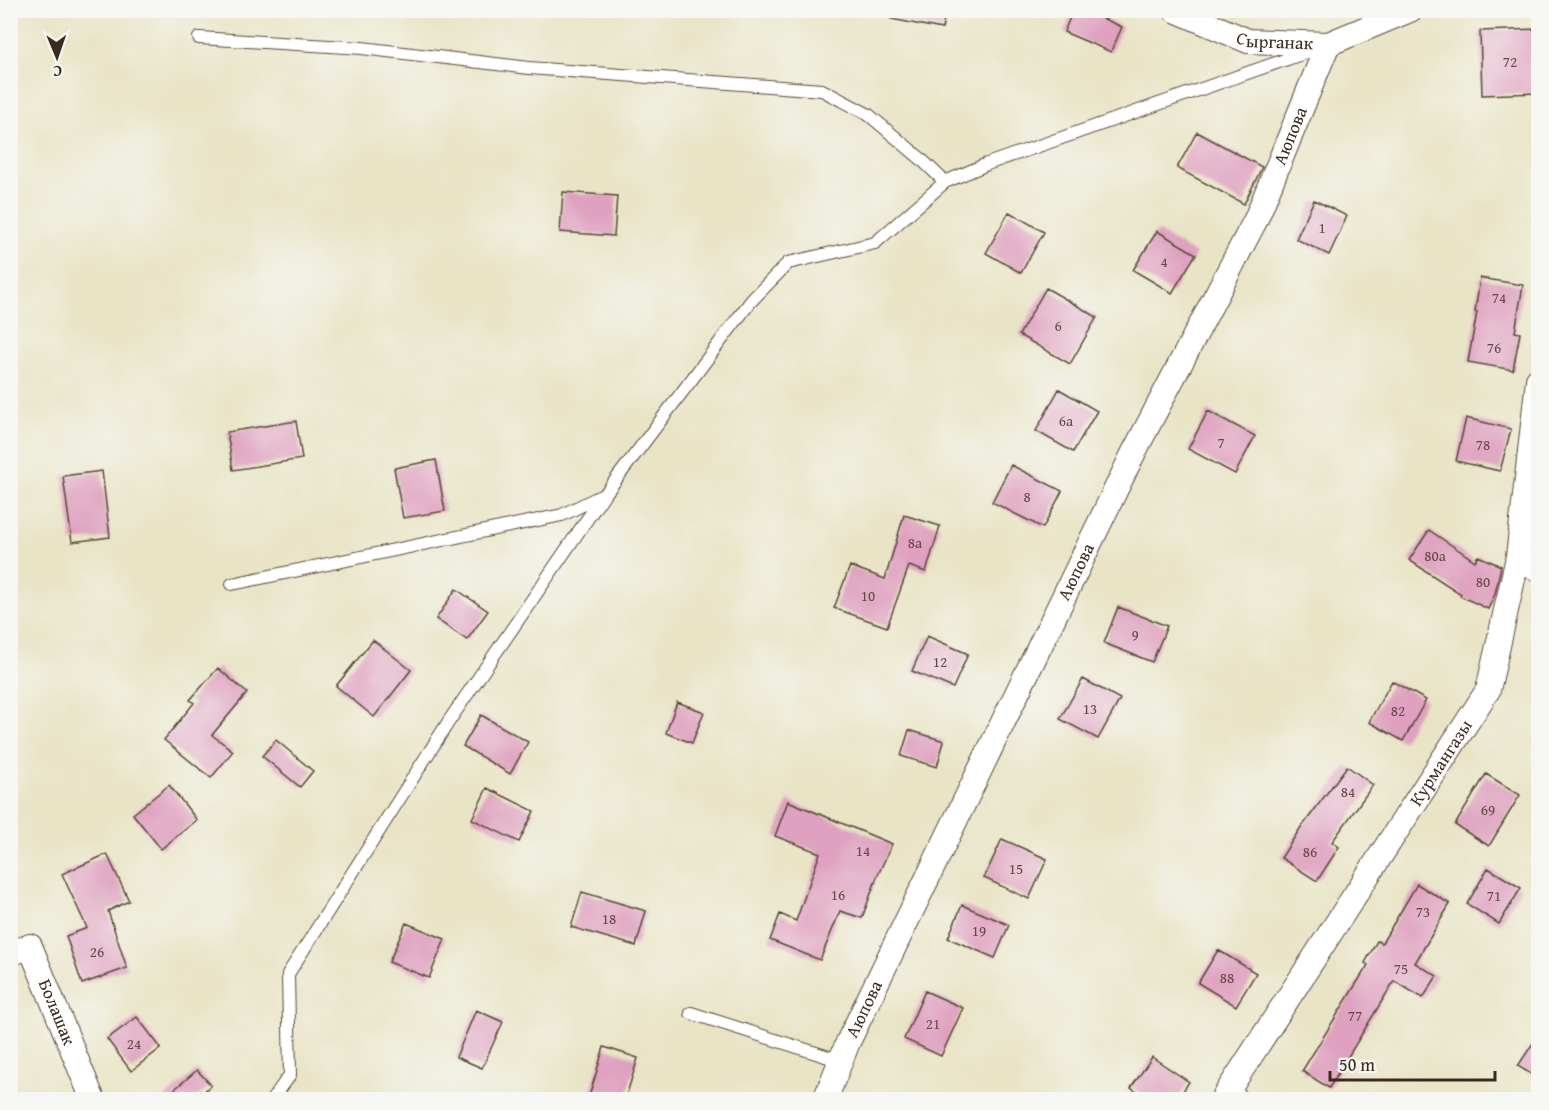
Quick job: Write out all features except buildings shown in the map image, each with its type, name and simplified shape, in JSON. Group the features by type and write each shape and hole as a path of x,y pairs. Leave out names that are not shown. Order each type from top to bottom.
{"street":[{"name":"Сырганак","path":"1175,10 1248,41 1328,44 1410,10"},
{"name":"Аюпова","path":"825,1100 853,1031 1133,454 1256,219 1328,44"},
{"name":"Курмангазы","path":"1233,1096 1488,690 1518,557 1539,380"},
{"path":"1518,557 1539,570"},
{"name":"Болашак","path":"10,954 30,946 93,1100"}],"lane":[{"path":"199,38 362,48 529,68 822,90 869,115 945,182"},
{"path":"272,1100 290,1075 288,974 449,721 605,494 751,301 788,263 876,243 945,182 987,164 1328,44"},
{"path":"232,584 562,515 605,494"},
{"path":"690,1013 841,1061"}]}
